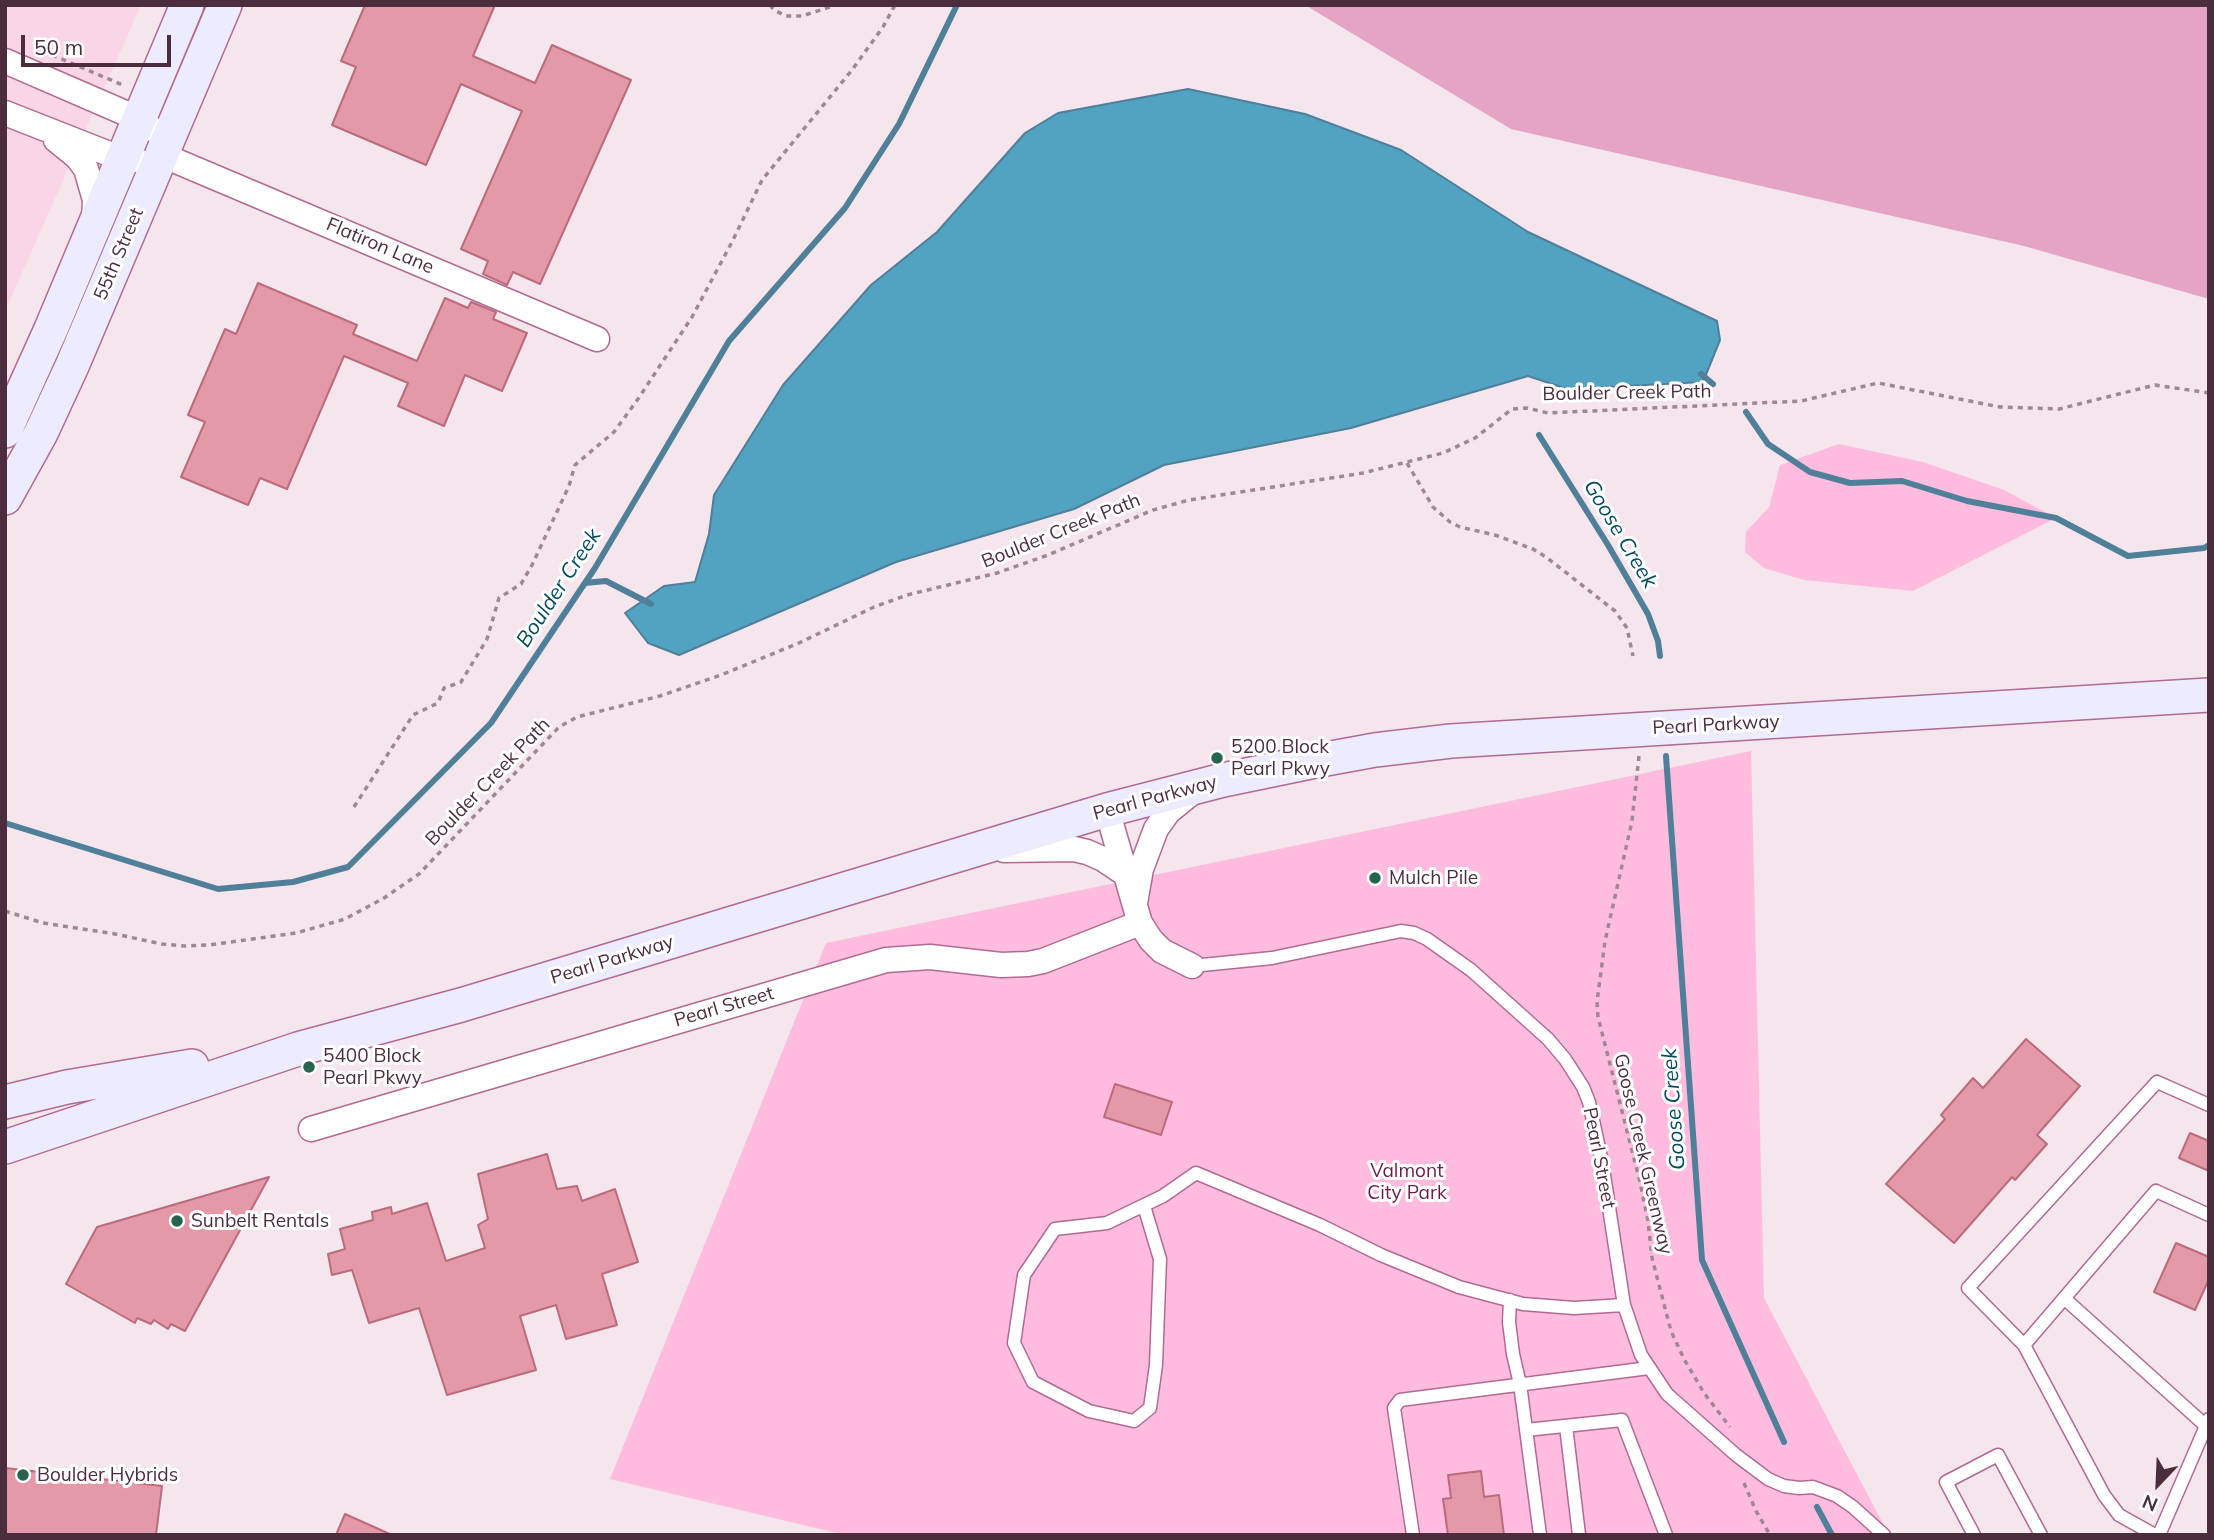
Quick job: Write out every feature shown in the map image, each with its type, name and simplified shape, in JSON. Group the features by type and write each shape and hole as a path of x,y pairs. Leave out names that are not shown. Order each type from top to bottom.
{"main road":[{"name":"55th Street","path":"5,430 122,159 131,106 187,5"},
{"name":"55th Street","path":"5,498 57,400 225,5"},
{"name":"Pearl Parkway","path":"5,1147 299,1049 461,1005 1107,810 1203,785 1375,750 1451,741 2209,695"},
{"name":"Pearl Parkway","path":"5,1102 67,1087 299,1049"}],"street":[{"path":"5,61 131,106 160,140 162,155 142,160 122,159 14,116"},
{"path":"14,116 68,148 85,167 95,200 93,227"},
{"name":"Flatiron Lane","path":"162,155 597,339"},
{"path":"1137,915 1139,877 1156,829 1175,804 1203,785"},
{"name":"Pearl Street","path":"1107,810 1137,915 1151,940 1162,951 1192,966"},
{"path":"968,852 1068,849 1093,854 1124,873"},
{"name":"Pearl Street","path":"311,1129 886,960 930,957 1001,965 1043,961 1137,915"}],"lane":[{"name":"Pearl Street","path":"1192,966 1272,958 1401,931 1427,939 1471,970 1548,1040 1565,1059 1583,1087 1589,1102 1602,1162 1624,1305 1633,1334 1649,1368 1667,1394 1736,1455 1768,1479 1784,1486 1813,1487 1837,1496 1884,1535"},
{"path":"2064,1298 2208,1424 2157,1535 2119,1515 2104,1495 2024,1345 1968,1288 2157,1082 2209,1105"},
{"path":"1144,1206 1160,1259 1156,1365 1150,1408 1134,1421 1089,1411 1033,1382 1014,1343 1024,1275 1055,1229 1107,1223 1163,1196 1196,1173 1459,1287 1523,1304 1574,1308 1624,1305"},
{"path":"2024,1345 2156,1191 2209,1215"},
{"path":"1510,1300 1511,1343 1520,1384 1540,1535"},
{"path":"1413,1535 1394,1408 1400,1400 1649,1368"},
{"path":"1526,1430 1622,1420 1666,1535"},
{"path":"1566,1426 1580,1535"},
{"path":"1974,1535 1946,1482 1998,1455 2041,1535"}],"path":[{"path":"770,5 786,16 802,16 835,5"},
{"path":"354,807 413,715 438,704 444,688 461,682 486,639 499,598 521,584 532,565 564,498 575,466 614,432 638,399 692,317 762,180 852,70 883,27 895,5"},
{"path":"37,48 125,85 131,106"},
{"name":"Boulder Creek Path","path":"5,911 43,923 185,946 209,946 296,933 345,919 384,898 419,874 559,727 577,717 660,696 721,675 799,643 874,607 907,595 997,573 1048,555 1153,510 1189,500 1320,481 1443,453 1475,438 1512,409 1527,408 1548,412 1801,401 1878,383 2000,407 2047,409 2059,409 2155,385 2209,393"},
{"path":"1407,463 1433,507 1450,522 1533,549 1615,611 1627,628 1633,656"},
{"name":"Goose Creek Greenway","path":"1639,756 1632,821 1605,941 1597,1002 1598,1017 1640,1182 1652,1258 1671,1332 1704,1393 1730,1425 1744,1483 1770,1535"}],"shaded area":[{"path":"5,5 141,5 5,311"},
{"path":"1305,5 2209,5 2209,299 2024,246 1511,129"}],"green space":[{"path":"1839,444 1923,462 2004,490 2056,518 1913,591 1804,580 1764,568 1745,552 1746,532 1769,507 1780,465"},
{"name":"Valmont City Park","path":"1751,751 1764,1298 1889,1535 845,1535 610,1479 826,943"}],"water":[{"path":"1188,89 1305,114 1401,150 1528,232 1717,321 1720,340 1703,382 1567,389 1528,376 1351,428 1164,465 1074,509 896,562 679,655 648,643 625,613 664,586 695,582 709,534 714,495 783,385 871,285 937,232 1025,133 1058,113"}],"building":[{"path":"365,5 495,5 473,56 535,83 552,45 631,80 540,284 513,272 507,285 483,274 488,261 461,249 522,111 461,84 426,165 332,125 356,67 341,61"},
{"path":"258,283 357,325 353,334 417,361 445,298 468,308 471,302 496,312 493,319 527,333 502,391 465,375 444,426 398,406 408,383 344,356 287,489 260,478 248,505 181,477 205,422 188,415 225,329 236,334"},
{"path":"2026,1039 2080,1086 2037,1135 2047,1144 2015,1180 2012,1177 1954,1243 1886,1184 1945,1119 1941,1115 1973,1078 1983,1088"},
{"path":"1115,1084 1172,1102 1161,1135 1104,1117"},
{"path":"2190,1133 2209,1141 2209,1171 2179,1158"},
{"path":"547,1154 557,1189 577,1186 582,1201 615,1189 638,1262 602,1274 617,1325 566,1339 556,1305 520,1316 536,1370 447,1395 419,1308 369,1323 352,1270 332,1275 328,1254 345,1249 340,1229 373,1220 372,1212 391,1207 392,1214 427,1203 446,1261 485,1248 478,1225 488,1219 478,1174"},
{"path":"269,1177 185,1331 171,1324 168,1329 154,1320 151,1324 137,1318 135,1323 66,1284 97,1227"},
{"path":"2176,1243 2209,1257 2209,1279 2195,1310 2154,1292"},
{"path":"5,1468 162,1486 156,1535 5,1535"},
{"path":"1481,1471 1484,1497 1499,1495 1504,1535 1448,1535 1443,1499 1451,1498 1448,1475"},
{"path":"345,1514 392,1535 336,1535"}],"waterway":[{"name":"Boulder Creek","path":"5,823 218,889 293,882 348,867 491,723 595,568 729,341 845,208 899,124 957,5"},
{"path":"1701,374 1713,384"},
{"path":"1746,412 1768,444 1810,472 1850,483 1902,481 1967,501 2056,518 2128,556 2204,548 2209,545"},
{"name":"Goose Creek","path":"1539,435 1648,614 1658,641 1660,656"},
{"path":"585,583 606,581 651,604"},
{"name":"Goose Creek","path":"1666,756 1702,1260 1784,1442"},
{"name":"Goose Creek","path":"1817,1507 1832,1535"}],"place":[{"name":"5200 Block Pearl Pkwy","path":"1217,758"},
{"name":"Mulch Pile","path":"1375,878"},
{"name":"5400 Block Pearl Pkwy","path":"309,1067"},
{"name":"Sunbelt Rentals","path":"177,1221"},
{"name":"Boulder Hybrids","path":"23,1475"}]}
